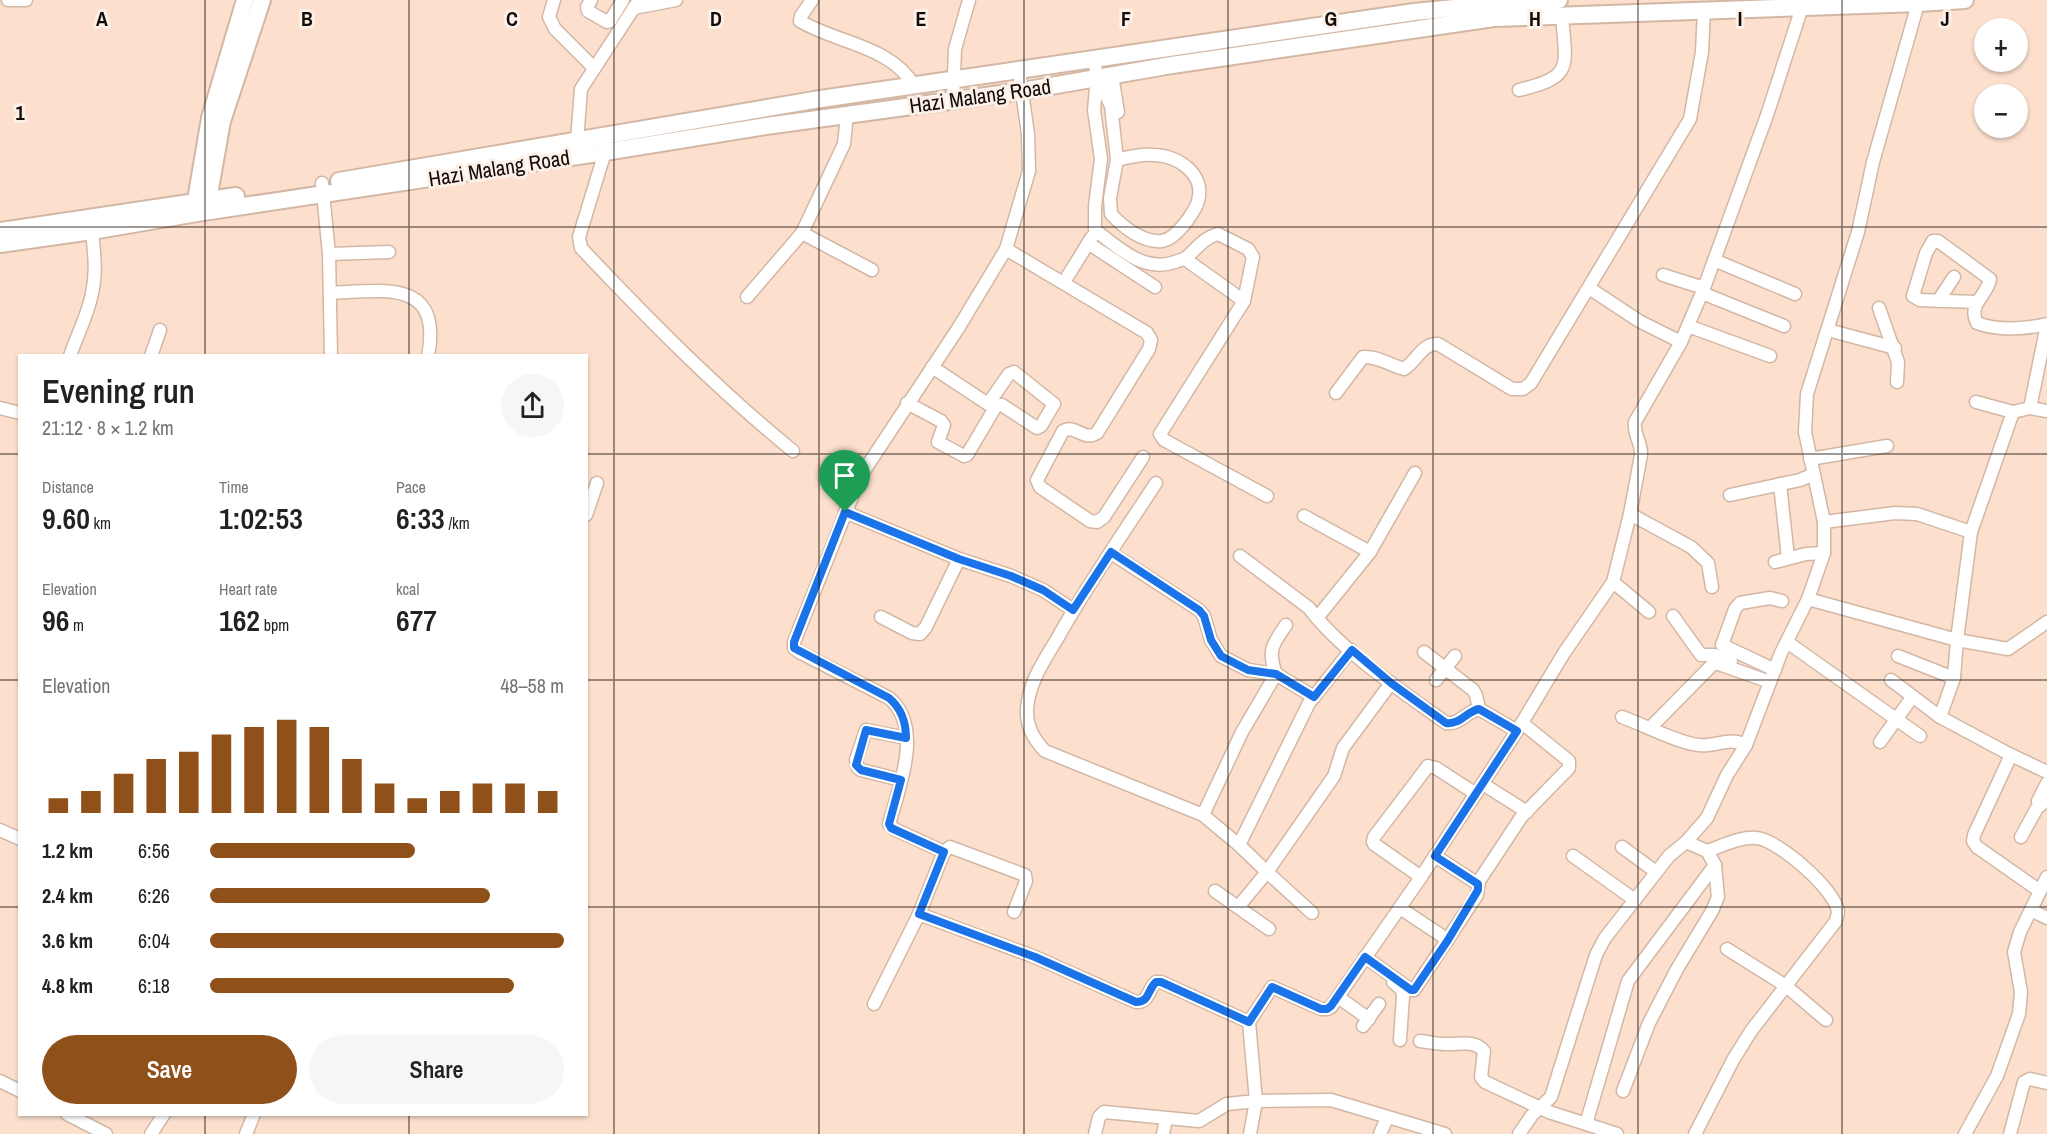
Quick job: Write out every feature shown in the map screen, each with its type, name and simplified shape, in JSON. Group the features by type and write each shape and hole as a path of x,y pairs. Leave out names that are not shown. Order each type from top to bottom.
{"main road":[{"path":"202,206 222,121 262,0"},
{"name":"Hazi Malang Road","path":"322,189 577,141 603,144 814,100 1414,12 1492,7 1704,10 1803,3 1965,0"},
{"path":"202,206 210,117 242,1"},
{"name":"Hazi Malang Road","path":"0,231 322,189 603,144 1022,91 1272,50 1492,7"},
{"path":"1270,33 1272,50"},
{"name":"Hazi Malang Road","path":"0,244 92,231 202,206"}],"street":[{"path":"8,0 26,0"},
{"path":"554,0 549,17 555,29 594,68"},
{"path":"591,0 587,6 588,11 607,22 610,21 623,0"},
{"path":"577,141 581,89 636,4 676,0"},
{"path":"812,0 800,21 880,56 907,74 914,86"},
{"path":"953,100 955,49 969,0"},
{"path":"1519,1134 1532,1115 1551,1097 1596,954 1605,938 1669,856 1686,842 1707,818 1746,745 1787,642 1808,599 1824,554 1824,522 1805,432 1807,394 1858,232 1873,162 1919,2"},
{"path":"1250,1134 1256,1101 1249,1022 1272,987 1321,1009 1331,1006 1435,856 1520,727 1564,653 1613,582 1630,514 1641,449 1634,430 1635,422 1681,342 1703,291 1767,115 1803,3"},
{"path":"1519,90 1545,84 1556,78 1560,72 1565,54 1561,8"},
{"path":"1336,393 1363,357 1373,356 1404,369 1431,344 1438,344 1512,388 1522,389 1531,383 1690,119 1702,52 1704,10"},
{"path":"1094,59 1105,76 1119,116"},
{"path":"944,852 891,828 889,824 907,756 902,716 897,704 794,648 794,642 860,477 959,327 1006,249 1029,171 1028,134 1019,71"},
{"path":"1105,76 1117,160 1112,184 1111,214 1118,222 1141,237 1153,241 1165,241 1174,236 1196,208 1200,194 1196,177 1176,159 1170,157 1154,155 1117,160"},
{"path":"1064,282 1095,230 1095,206 1101,159 1094,110 1105,76"},
{"path":"747,297 802,233 844,144 847,114"},
{"path":"603,144 579,237 582,248 661,333 746,412 793,451"},
{"path":"322,189 329,255 331,354"},
{"path":"1095,230 1127,254 1147,264 1167,265 1185,259 1208,238 1218,234 1248,249 1253,257 1244,302 1160,434 1164,440 1267,496"},
{"path":"71,354 93,292 95,267 92,231"},
{"path":"802,233 872,270"},
{"path":"1976,302 1917,300 1913,296 1912,293 1926,253 1933,241 1935,240 1990,279 1976,302 1974,318 1977,323 2028,328 2047,325 2030,408"},
{"path":"1088,243 1155,287"},
{"path":"1006,249 1147,333 1151,340 1149,349 1097,433 1091,437 1075,429 1069,428 1063,431 1037,480 1040,487 1090,521 1097,522 1104,517 1143,457"},
{"path":"329,255 389,252"},
{"path":"1185,259 1244,302"},
{"path":"1714,260 1796,294"},
{"path":"1663,275 1784,326"},
{"path":"1938,301 1954,277"},
{"path":"1588,288 1639,321 1681,342"},
{"path":"330,293 390,291 408,294 422,306 429,316 431,327 428,354"},
{"path":"1878,308 1898,362 1897,382"},
{"path":"1688,326 1770,356"},
{"path":"152,354 160,330"},
{"path":"1828,330 1894,348"},
{"path":"907,403 941,421 944,425 938,442 964,456 967,455 992,405 1009,374 1014,372 1054,404 1038,428 1005,407 992,405 932,367"},
{"path":"1976,402 2013,412 2030,408 2047,411"},
{"path":"0,408 18,412"},
{"path":"1940,717 1954,678 1956,640 1971,532 2013,412"},
{"path":"1810,459 1887,446"},
{"path":"1317,618 1370,552 1415,473"},
{"path":"1730,495 1800,480 1814,474"},
{"path":"588,508 597,483"},
{"path":"1156,483 1073,610 1032,684 1027,704 1027,723 1034,740 1045,751 1203,814 1312,913"},
{"path":"1780,484 1788,558"},
{"path":"845,512 959,559 1043,590 1073,610"},
{"path":"1824,522 1895,513 1917,514 1971,532"},
{"path":"1630,514 1691,546 1708,563 1712,587"},
{"path":"1304,516 1370,552"},
{"path":"1111,552 1199,610 1204,616 1211,640 1221,656 1248,670 1276,674 1314,697"},
{"path":"1775,562 1806,554 1824,554"},
{"path":"1240,556 1309,608 1317,618 1391,683 1446,723 1456,722 1473,710 1479,709 1520,727 1569,761 1570,766 1527,812 1478,884 1477,895 1413,990 1364,959"},
{"path":"881,617 912,633 920,634 926,627 959,559"},
{"path":"1613,582 1649,612"},
{"path":"1773,676 1722,645 1735,609 1740,603 1770,598 1782,601"},
{"path":"1808,599 1956,640 2008,648 2047,622"},
{"path":"1673,615 1701,655 1715,655 1773,676"},
{"path":"1276,674 1272,665 1271,652 1273,643 1286,625"},
{"path":"1787,642 1920,736"},
{"path":"1239,845 1309,703 1352,650"},
{"path":"1424,652 1473,690 1479,709"},
{"path":"1436,680 1455,656"},
{"path":"1898,656 1954,678"},
{"path":"1650,728 1713,664 1773,676"},
{"path":"1203,814 1242,732 1276,674"},
{"path":"1891,680 1940,717 2047,772"},
{"path":"1238,907 1267,872 1334,776 1343,748 1391,683"},
{"path":"1880,742 1908,703"},
{"path":"1622,717 1697,745 1738,741 1746,745"},
{"path":"901,780 861,770 856,760 866,730 906,738"},
{"path":"2011,755 1973,841 1977,847 2040,891"},
{"path":"1421,877 1373,842 1374,837 1428,766 1527,812"},
{"path":"2021,837 2037,808 2037,803 2047,783"},
{"path":"2037,808 2041,806 2047,795"},
{"path":"0,830 18,838"},
{"path":"1695,1134 1751,1031 1836,921 1838,912 1832,897 1798,860 1768,840 1755,837 1745,838 1707,851"},
{"path":"1623,1090 1649,1023 1718,897 1714,865 1707,851 1686,842"},
{"path":"1622,847 1656,872"},
{"path":"874,1004 919,914 947,848 953,848 1025,875 1026,881 1014,912"},
{"path":"1435,856 1478,884"},
{"path":"1573,856 1635,900"},
{"path":"1586,1124 1628,981 1714,865"},
{"path":"1965,1134 1997,1076 2019,1014 2020,992 2014,952 2020,932 2047,877"},
{"path":"1215,891 1269,929"},
{"path":"1400,908 1448,940"},
{"path":"2031,910 2047,918"},
{"path":"919,914 1035,957 1136,1002 1142,1002 1147,998 1152,986 1156,982 1161,982 1249,1022"},
{"path":"1727,949 1786,986 1826,1020"},
{"path":"1364,959 1402,990 1400,1040"},
{"path":"1338,997 1366,1023 1379,1005"},
{"path":"1420,1041 1466,1043 1479,1046 1484,1051 1482,1079 1549,1112 1617,1134"},
{"path":"2010,1134 2024,1082 2030,1079 2047,1083"},
{"path":"0,1081 18,1090"},
{"path":"1095,1134 1100,1117 1104,1112 1199,1121 1227,1104 1256,1101 1331,1100 1445,1134"},
{"path":"71,1116 106,1134"},
{"path":"151,1134 163,1116"},
{"path":"246,1134 253,1116"},
{"path":"1380,1134 1388,1118"},
{"path":"1163,1134 1166,1119"}],"route":[{"path":"845,512 959,559 1011,576 1043,590 1073,610 1111,552 1199,610 1204,616 1216,650 1221,656 1248,670 1276,674 1314,697 1352,650 1391,683 1446,723 1456,722 1473,710 1479,709 1517,731 1435,856 1478,884 1478,890 1477,895 1414,990 1365,957 1327,1009 1321,1009 1272,987 1249,1022 1161,982 1156,982 1152,986 1147,998 1142,1002 1136,1002 1035,957 919,914 944,852 891,828 889,824 901,780 861,770 856,765 866,730 906,738 906,730 897,704 794,648 794,642 845,512"}]}
